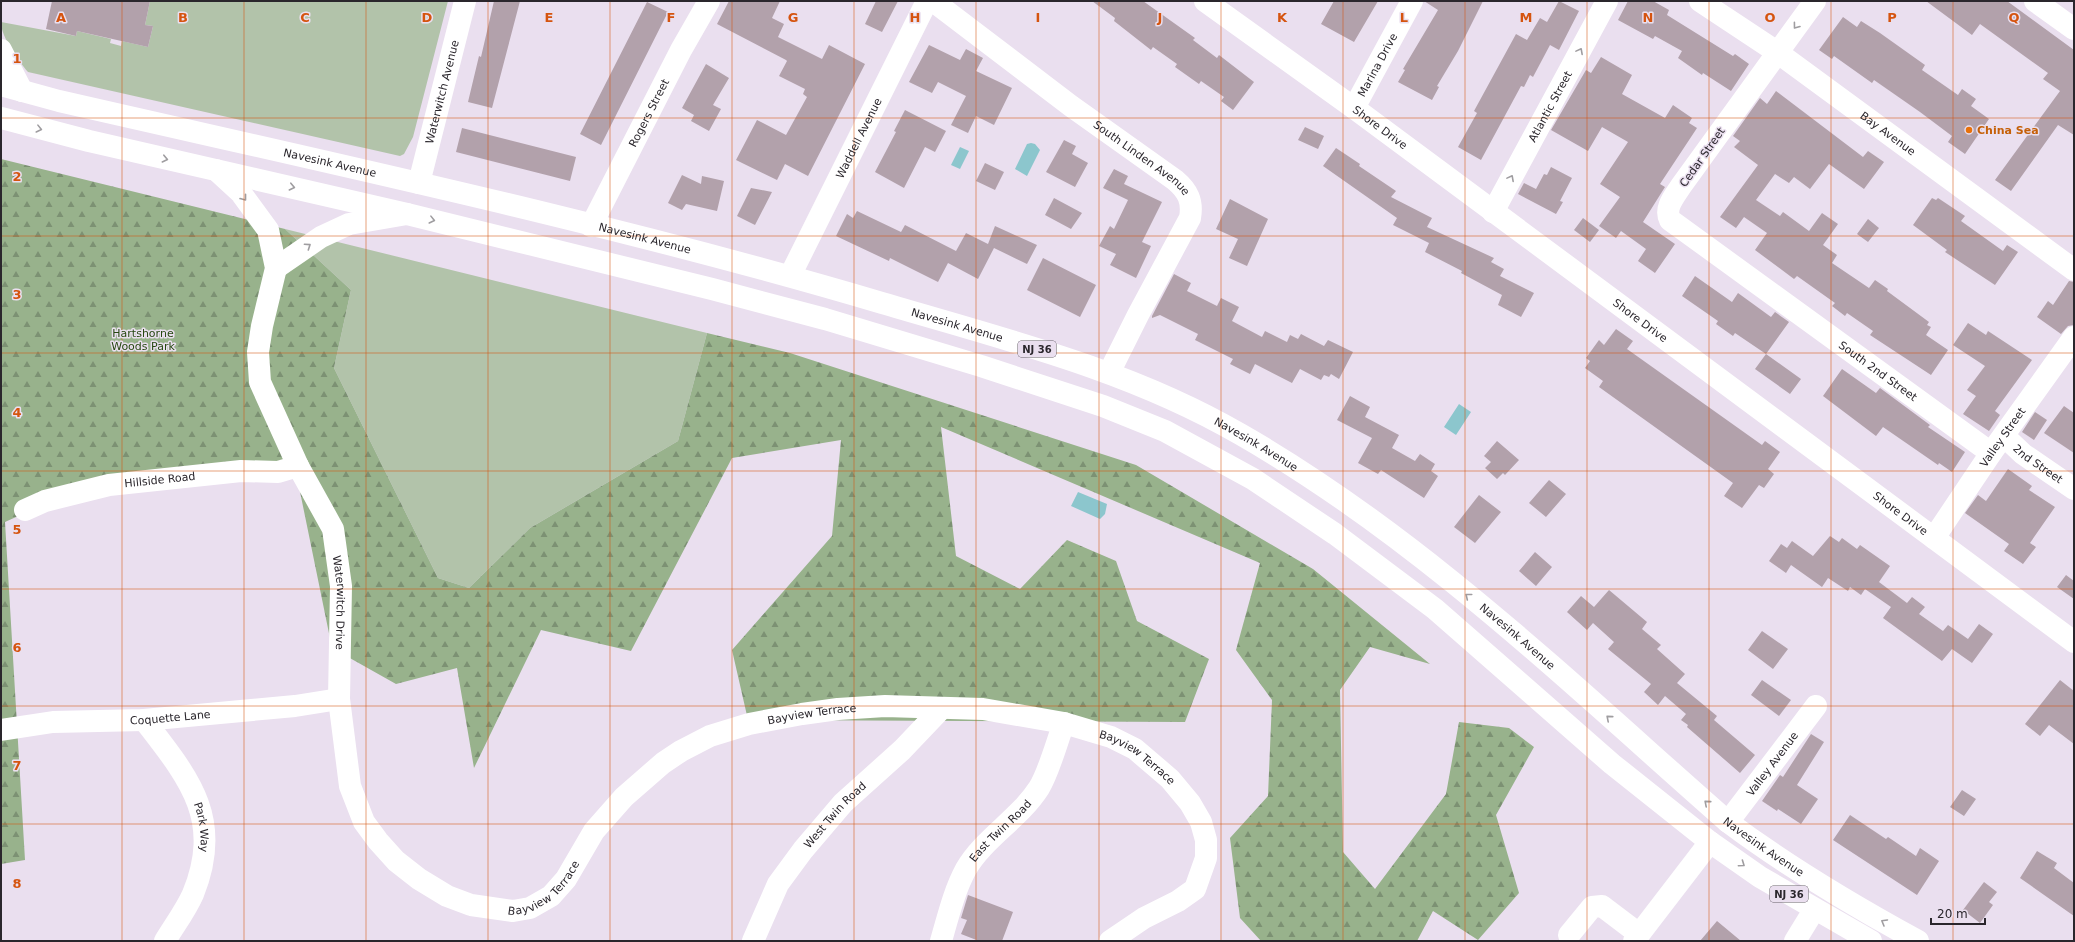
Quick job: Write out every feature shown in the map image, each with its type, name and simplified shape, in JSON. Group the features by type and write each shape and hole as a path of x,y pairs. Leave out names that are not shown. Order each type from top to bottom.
{"main road":[{"name":"Waterwitch Avenue","path":"419,183 465,1"},
{"name":"Rogers Street","path":"591,226 681,50 709,1"},
{"name":"Waddell Avenue","path":"790,276 927,1"},
{"name":"South Linden Avenue","path":"933,1 1071,106 1176,180 1186,189 1192,208 1190,218 1138,314 1109,373"},
{"name":"Shore Drive","path":"1205,1 1228,8 1354,108 2074,642"},
{"name":"Marina Drive","path":"1354,108 1412,1"},
{"name":"Atlantic Street","path":"1493,212 1607,1"},
{"name":"Bay Avenue","path":"1700,1 1777,52 2074,270"},
{"name":"Cedar Street","path":"1766,289 1670,220 1667,214 1669,206 1681,186 1815,1"},
{"path":"2035,1 2074,29"},
{"path":"1,50 22,91"},
{"name":"Navesink Avenue","path":"1,85 419,183 790,276 1028,346 1109,373 1182,403 1240,434 1317,482 1396,539 1472,598 1728,822 1771,854 1814,882 1918,941"},
{"name":"NJ 36","path":"1,118 89,142 407,214 682,281 825,319 1050,388 1103,406 1165,431 1253,479 1387,571 1435,610 1659,803 1710,842 1760,877 1814,910 1871,941"},
{"path":"216,170 240,193 268,230 276,268 321,237 349,224 407,214"},
{"name":"Waterwitch Drive","path":"276,268 262,326 258,369 260,382 298,466 333,529 341,586 339,699 350,786 364,822 378,841 396,861 418,879 447,896 465,903"},
{"name":"South 2nd Street","path":"1766,289 1997,445"},
{"name":"Valley Street","path":"1934,538 1997,445 2074,337"},
{"name":"2nd Street","path":"1997,445 2023,454 2074,489"},
{"name":"Hillside Road","path":"25,510 45,501 109,485 240,471 278,472 298,466"},
{"name":"Coquette Lane","path":"1,730 53,722 144,720 295,706 339,699"},
{"name":"Bayview Terrace","path":"465,903 487,909 513,911 530,908 552,896 566,880 594,831 624,797 663,763 681,751 710,736 750,724 802,714 884,706 983,708 1064,723 1111,737 1135,749 1170,779 1190,803 1198,817 1206,840 1206,858 1195,889 1178,901 1144,918 1110,941"},
{"name":"Valley Avenue","path":"1728,822 1816,706"},
{"name":"West Twin Road","path":"753,941 778,884 803,850 843,803 902,750 942,708"},
{"name":"Park Way","path":"144,720 186,776 197,797 204,837 202,867 192,895 165,941"},
{"name":"East Twin Road","path":"941,941 951,904 966,869 984,847 1029,803 1040,786 1064,723"},
{"path":"1569,935 1592,907 1597,905 1602,906 1636,938 1710,842"},
{"path":"1795,941 1814,910"}],"green space":[{"path":"150,1 448,1 413,137 404,154 400,156 28,72 7,41 1,22 76,36 77,31 111,39 110,43 121,46 122,41 148,47 153,26 145,25"},
{"name":"Hartshorne Woods Park","path":"1,159 285,229 351,290 334,368 438,578 469,588 530,528 678,441 707,333 790,353 1136,465 1313,569 1430,664 1370,647 1340,690 1343,852 1375,889 1446,794 1459,722 1509,728 1534,747 1496,815 1519,893 1478,940 1433,911 1417,941 1261,941 1240,918 1230,838 1268,796 1272,700 1236,650 1260,563 941,427 956,556 1020,589 1067,540 1116,561 1137,621 1209,659 1185,722 748,720 732,650 832,536 841,440 732,458 631,651 541,630 474,768 457,668 396,684 332,648 297,477 98,480 5,522 25,860 1,864"},
{"path":"285,229 707,333 678,441 530,528 469,588 438,578 334,368 351,290"}],"water":[{"path":"1027,144 1035,144 1040,150 1027,176 1015,169"},
{"path":"960,147 969,151 960,169 951,165"},
{"path":"1459,404 1471,412 1456,435 1444,427"},
{"path":"1078,492 1107,504 1105,514 1100,519 1071,506"}],"building":[{"path":"52,1 150,1 145,25 153,26 148,47 77,31 76,36 46,29"},
{"path":"494,1 520,1 492,108 468,102 479,56 481,57"},
{"path":"729,1 780,1 772,18 784,24 778,37 822,59 829,45 865,64 808,176 785,164 777,180 736,160 757,120 786,135 807,97 803,94 805,89 779,76 787,61 786,60 717,24"},
{"path":"876,1 898,1 882,32 865,24"},
{"path":"1092,1 1143,1 1195,38 1193,40 1217,58 1219,55 1254,82 1233,110 1221,101 1224,97 1201,81 1199,84 1175,67 1177,64 1153,47 1151,50 1114,21 1115,18"},
{"path":"1334,1 1378,1 1354,42 1321,24"},
{"path":"1424,1 1483,1 1458,51 1437,86 1439,87 1432,100 1398,82 1405,70 1403,69 1438,10"},
{"path":"1559,1 1579,11 1559,50 1550,45 1533,77 1530,75 1524,87 1521,86 1481,160 1458,147 1477,113 1474,111 1516,34 1527,40 1540,18 1547,22"},
{"path":"1628,1 1653,1 1669,10 1667,15 1733,56 1735,54 1749,64 1731,91 1703,73 1702,75 1678,58 1682,51 1655,36 1653,39 1618,20"},
{"path":"1926,1 2007,1 2074,50 2074,135 2058,125 2011,191 1995,180 2060,91 2043,79 2048,73 1980,24 1972,35"},
{"path":"647,2 668,12 601,145 580,134"},
{"path":"1843,17 1857,27 1861,21 1880,33 1925,65 1922,70 1958,95 1962,89 1976,99 1971,106 1989,119 1965,154 1948,142 1952,136 1920,112 1874,80 1872,83 1834,56 1832,59 1819,50"},
{"path":"929,45 960,60 966,49 983,58 976,71 1012,88 994,125 976,116 968,133 951,125 966,96 938,82 932,93 909,82"},
{"path":"1601,57 1632,75 1622,94 1665,118 1673,105 1692,118 1689,123 1697,128 1660,184 1665,187 1643,222 1675,244 1655,273 1638,261 1646,249 1621,231 1616,238 1599,226 1620,197 1600,184 1628,142 1602,127 1588,151 1551,130 1586,70 1591,73"},
{"path":"706,64 729,78 713,105 721,109 709,131 691,121 694,115 682,108"},
{"path":"1776,91 1863,157 1868,151 1884,162 1864,189 1829,164 1810,189 1794,177 1789,183 1775,174 1756,200 1780,216 1783,212 1809,231 1822,213 1838,224 1823,245 1837,255 1832,263 1869,288 1875,280 1888,289 1887,291 1929,322 1927,325 1931,327 1926,335 1948,350 1931,375 1870,335 1873,331 1847,313 1845,316 1832,306 1835,303 1797,276 1794,279 1755,250 1767,233 1744,217 1736,228 1720,217 1758,165 1734,147 1740,141 1733,136 1760,98 1767,104"},
{"path":"905,110 946,131 935,152 925,147 904,188 875,172 896,132 894,131"},
{"path":"1305,127 1324,136 1318,149 1298,140"},
{"path":"462,128 576,157 570,181 456,152"},
{"path":"1064,140 1076,146 1072,154 1088,163 1075,187 1046,172"},
{"path":"1336,148 1360,164 1359,166 1396,191 1391,197 1432,218 1427,227 1494,258 1491,262 1504,269 1500,276 1534,293 1521,317 1498,305 1502,295 1461,273 1462,271 1425,252 1429,243 1393,225 1397,218 1323,166"},
{"path":"985,163 1004,172 995,190 976,181"},
{"path":"1551,167 1572,178 1560,201 1563,202 1556,214 1518,194 1524,183 1536,189 1544,174 1547,175"},
{"path":"1114,169 1128,176 1124,184 1162,202 1142,242 1151,246 1136,278 1110,265 1116,254 1099,246 1110,226 1114,229 1128,200 1103,188"},
{"path":"682,175 701,184 702,176 724,181 717,211 686,204 682,210 668,203"},
{"path":"751,188 772,192 755,225 737,216"},
{"path":"1054,198 1082,213 1071,229 1045,215"},
{"path":"1932,198 1936,200 1938,198 1965,216 1961,221 2003,251 2007,245 2018,252 1995,285 1945,252 1947,250 1913,225"},
{"path":"1230,199 1268,219 1247,266 1229,258 1238,239 1216,229"},
{"path":"857,211 901,232 905,225 956,251 966,233 988,244 995,226 1037,245 1027,264 994,248 978,279 948,263 938,282 890,258 889,261 836,236 847,214 853,218"},
{"path":"1583,218 1599,230 1590,242 1574,230"},
{"path":"1868,219 1879,228 1868,242 1857,234"},
{"path":"1043,258 1096,285 1080,317 1027,290"},
{"path":"1174,274 1191,283 1187,291 1217,306 1221,298 1239,307 1232,321 1262,337 1265,331 1287,342 1290,335 1298,339 1301,334 1324,346 1328,340 1353,352 1339,379 1331,374 1329,377 1324,375 1321,380 1300,369 1292,383 1255,364 1250,374 1230,364 1233,359 1195,340 1198,334 1160,315 1152,318"},
{"path":"1695,276 1732,302 1738,293 1771,317 1775,312 1789,322 1766,354 1735,333 1733,336 1716,324 1718,321 1682,296"},
{"path":"2069,281 2074,282 2074,325 2068,326 2061,334 2037,317 2048,301 2053,305"},
{"path":"1968,323 1986,335 1988,331 2032,360 1995,411 2000,415 1989,431 1963,414 1976,396 1967,390 1985,366 1953,345"},
{"path":"1616,329 1633,341 1627,349 1762,445 1765,441 1780,452 1768,469 1774,474 1764,488 1759,485 1742,508 1724,496 1733,483 1599,387 1603,381 1585,368 1590,361 1586,358 1599,340 1604,345"},
{"path":"1766,354 1801,379 1790,394 1755,369"},
{"path":"1842,369 1876,393 1880,388 1930,425 1928,427 1965,452 1952,472 1939,463 1938,465 1883,427 1876,436 1823,396"},
{"path":"1350,396 1370,407 1365,417 1399,435 1392,448 1415,461 1420,454 1435,464 1431,471 1438,476 1424,498 1381,470 1378,474 1358,463 1372,438 1337,420"},
{"path":"2064,406 2074,413 2074,453 2044,433"},
{"path":"2035,412 2047,420 2034,440 2022,432"},
{"path":"1497,441 1519,460 1505,475 1503,473 1497,479 1485,468 1491,462 1484,456"},
{"path":"2008,469 2032,486 2029,490 2055,507 2030,543 2036,547 2023,564 2004,551 2009,544 1965,513 1978,495 1986,501"},
{"path":"1549,480 1566,494 1546,517 1529,503"},
{"path":"1479,495 1501,512 1475,543 1454,527"},
{"path":"1830,536 1839,542 1842,538 1857,549 1860,545 1890,566 1879,582 1907,603 1912,597 1925,607 1919,614 1943,631 1948,625 1968,639 1979,624 1993,634 1972,663 1952,649 1942,661 1883,618 1891,607 1865,589 1861,595 1850,587 1848,591 1828,578 1822,587 1791,565 1786,573 1769,561 1781,544 1787,548 1792,541 1813,556"},
{"path":"1535,552 1552,567 1536,586 1519,571"},
{"path":"2066,575 2074,581 2074,599 2057,587"},
{"path":"1609,590 1647,622 1642,629 1661,645 1657,649 1685,674 1677,683 1717,716 1714,720 1755,755 1740,773 1687,727 1688,725 1681,720 1686,714 1665,696 1658,705 1644,692 1651,684 1608,649 1614,642 1593,623 1587,630 1567,612 1581,596 1594,607"},
{"path":"1762,631 1788,649 1773,669 1748,650"},
{"path":"1762,680 1791,700 1779,716 1751,695"},
{"path":"2060,680 2074,691 2074,744 2049,725 2040,736 2025,724"},
{"path":"1811,734 1824,742 1797,785 1818,799 1801,824 1778,809 1777,811 1762,801 1780,775 1783,777"},
{"path":"1962,790 1976,799 1964,816 1950,807"},
{"path":"1850,815 1886,839 1888,837 1916,856 1920,848 1939,861 1917,895 1833,840"},
{"path":"2037,851 2057,863 2054,868 2074,883 2074,916 2020,878"},
{"path":"1984,882 1997,892 1989,902 1993,905 1980,923 1963,910"},
{"path":"968,895 1013,912 1002,941 979,941 961,934 967,920 961,918"},
{"path":"1717,921 1741,941 1700,941"}],"place":[{"name":"China Sea","path":"1969,130"}]}
